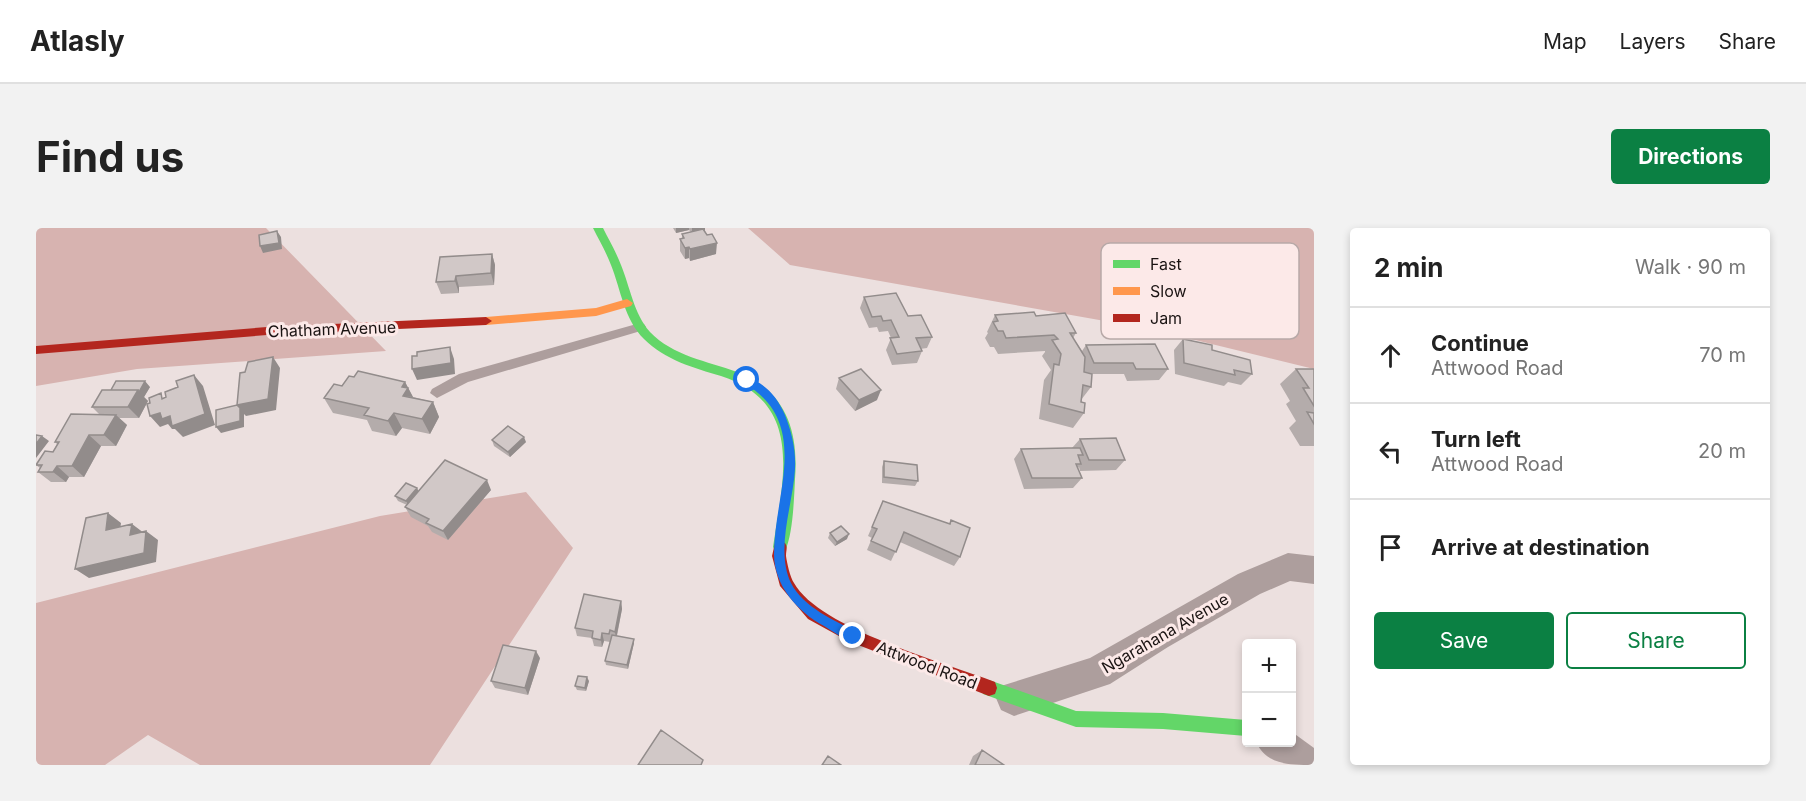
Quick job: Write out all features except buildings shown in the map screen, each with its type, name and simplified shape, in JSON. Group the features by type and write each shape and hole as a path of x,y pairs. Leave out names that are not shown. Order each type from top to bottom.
{"street":[{"name":"Attwood Road","path":"598,228 617,267 627,303 640,327 653,342 683,359 747,380 764,390 774,401 790,446 790,468 779,556 787,586 813,615 853,636 1014,698 1076,719 1162,721 1242,728"},
{"name":"Chatham Avenue","path":"36,350 267,331 454,324 596,312 627,303"},
{"name":"Ngarahana Avenue","path":"1014,698 1098,672 1166,630 1249,584 1288,567 1314,570"},
{"path":"1282,747 1305,765"}],"lane":[{"path":"436,393 464,378 640,327"}],"shaded area":[{"path":"36,228 266,228 386,351 137,369 36,386"},
{"path":"748,228 1314,228 1314,369 1191,339 1299,339 1299,243 1101,243 1101,320 790,265"},
{"path":"526,492 573,548 430,765 200,765 148,735 105,765 36,765 36,603 380,516"}],"traffic: fast":[{"path":"598,228 616,265 634,316 646,334 672,354 734,376 758,388 775,405 785,425 789,448 787,498 780,547"},
{"path":"989,688 1076,719 1163,721 1242,728"}],"traffic: slow":[{"path":"486,321 596,312 627,303"}],"traffic: jam":[{"path":"36,350 267,331 486,321"},
{"path":"780,547 779,556 787,586 813,614 853,636 989,688"}],"route":[{"path":"747,380 764,390 774,401 781,414 790,446 790,468 779,556 787,586 813,615 853,636"}]}
